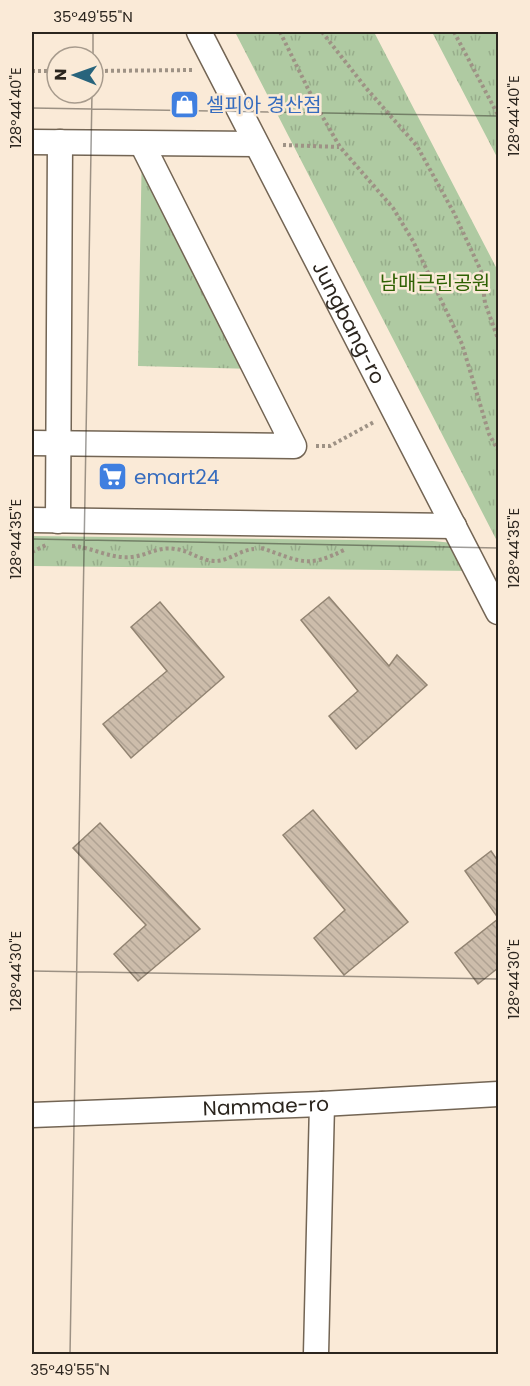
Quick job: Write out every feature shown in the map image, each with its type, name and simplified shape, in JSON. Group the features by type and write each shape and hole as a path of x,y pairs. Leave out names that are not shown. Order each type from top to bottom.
{"street":[{"name":"Jungbang-ro","path":"199,32 498,612"},
{"path":"32,142 255,144"},
{"path":"58,520 60,142"},
{"path":"32,443 294,446 142,144"},
{"path":"32,520 454,526"},
{"name":"Nammae-ro","path":"32,1115 322,1104 498,1094"},
{"path":"316,1354 322,1104"}],"path":[{"path":"280,32 318,110 340,147 393,208 413,241 462,344 489,434 498,450"},
{"path":"322,32 366,88 417,146 454,213 480,270 484,303 498,339"},
{"path":"454,32 498,115"},
{"path":"105,71 219,70"},
{"path":"255,144 340,147"},
{"path":"294,446 330,446 394,411"},
{"path":"32,552 44,545 55,546"},
{"path":"65,546 86,547 117,557 133,557 162,548 178,549 201,560 217,561 260,548 291,560 314,561 346,549"}],"green space":[{"name":"남매근린공원","path":"235,32 374,32 498,271 498,543"},
{"path":"432,32 498,32 498,159"},
{"path":"142,144 255,369 138,366"},
{"path":"32,536 433,541 463,544 477,571 32,566"}],"building":[{"path":"329,597 389,666 397,655 427,685 356,749 329,716 358,691 301,620"},
{"path":"160,602 224,677 131,758 103,724 167,671 131,627"},
{"path":"313,810 408,922 344,975 314,938 345,910 283,835"},
{"path":"100,823 200,929 138,981 114,954 146,925 73,848"},
{"path":"491,851 498,861 498,918 465,871"},
{"path":"498,919 498,968 478,984 455,953"}],"place":[{"name":"셀피아 경산점","path":"185,105"},
{"name":"emart24","path":"113,477"}]}
